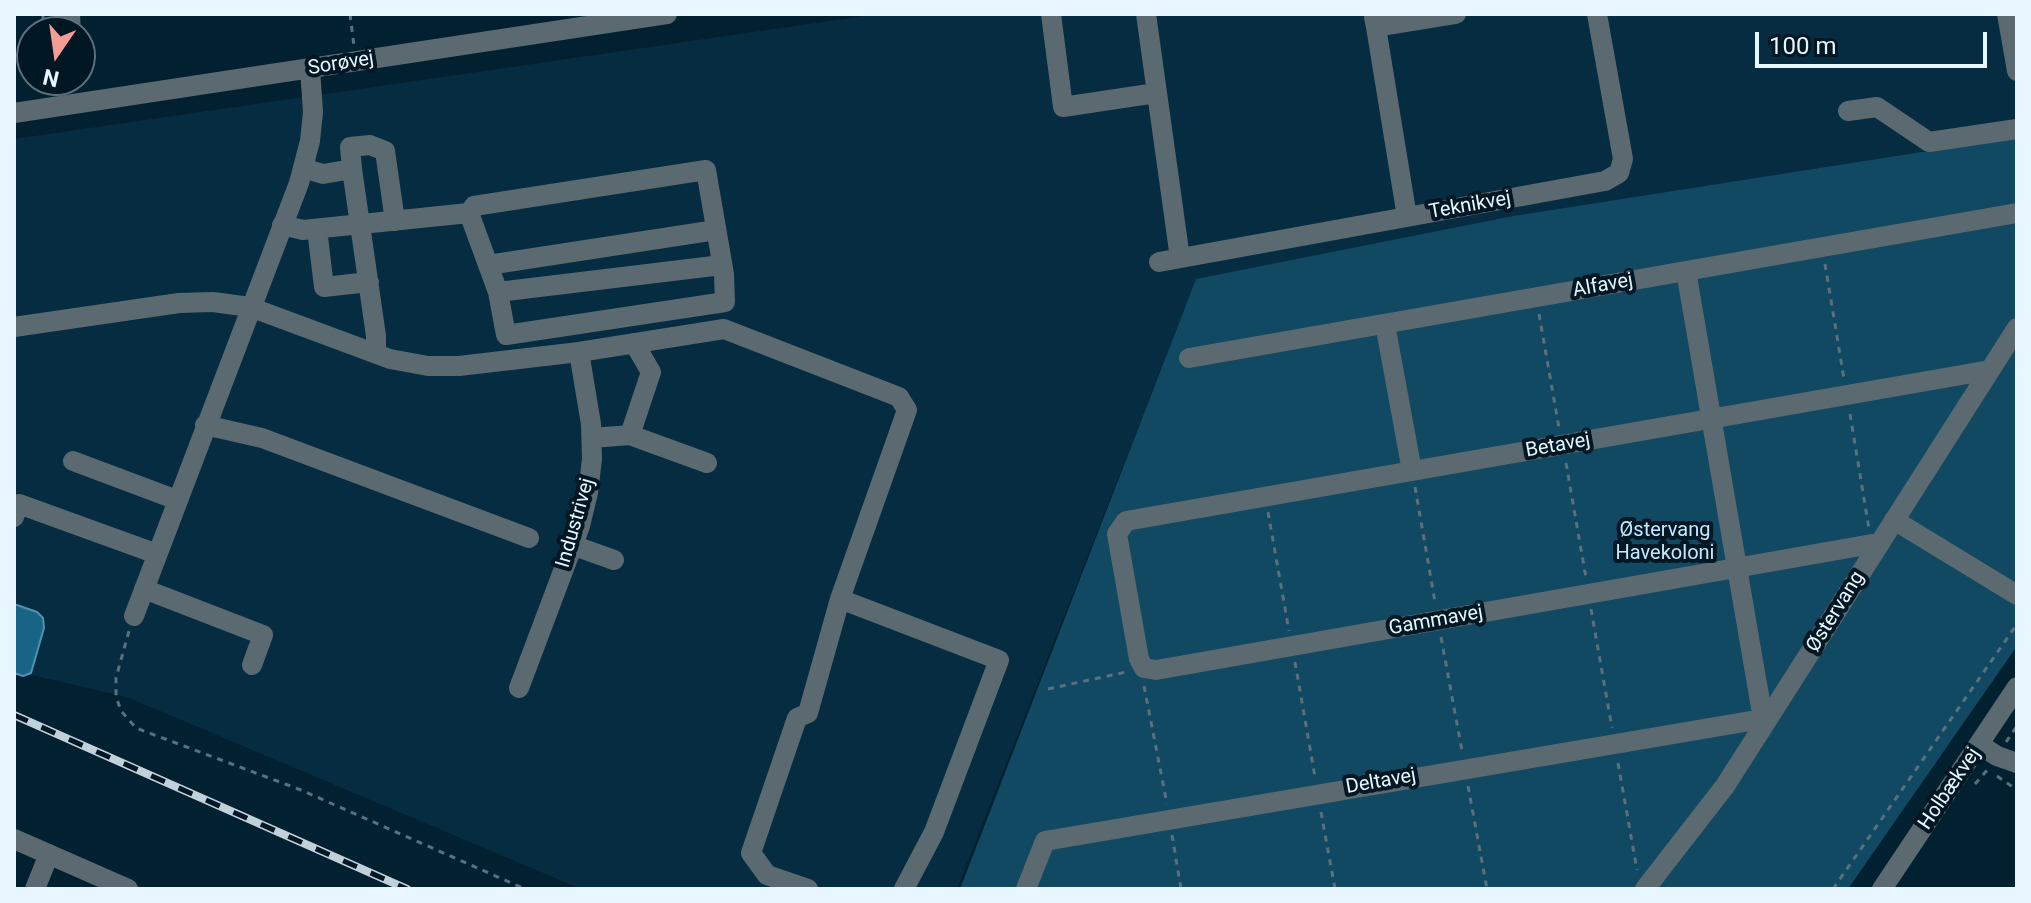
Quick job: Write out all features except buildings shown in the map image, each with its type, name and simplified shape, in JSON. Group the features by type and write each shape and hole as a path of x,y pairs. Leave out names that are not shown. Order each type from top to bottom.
{"street":[{"name":"Sorøvej","path":"14,113 667,14"},
{"path":"1051,14 1063,107 1156,93 1146,14"},
{"path":"1407,217 1374,20 1456,14"},
{"name":"Teknikvej","path":"1156,93 1169,260 1605,181 1619,173 1623,159 1597,14"},
{"path":"2007,14 2017,71"},
{"path":"134,616 303,168 313,112 310,69"},
{"path":"1848,111 1877,107 1929,142 2017,129"},
{"path":"376,354 350,147 370,145 385,151 395,221"},
{"path":"303,168 323,174 352,169"},
{"path":"282,225 303,230 469,213 474,206 706,170 725,302 506,335 498,292 469,213"},
{"name":"Alfavej","path":"1189,358 2017,213"},
{"path":"317,229 324,287 369,282"},
{"path":"488,265 716,230"},
{"path":"498,292 722,265"},
{"path":"1686,271 1766,719"},
{"path":"14,327 179,303 213,302 250,307 376,354 428,366 469,366 724,329 899,397 907,410 840,599 808,713 797,718 751,853 767,875 808,889"},
{"path":"1385,324 1412,471"},
{"name":"Østervang","path":"1645,889 1725,786 2017,328"},
{"path":"630,435 651,372 634,343"},
{"name":"Industrivej","path":"519,688 588,493 592,438 579,352"},
{"name":"Betavej","path":"1144,668 1139,659 1117,534 1126,521 1990,370"},
{"path":"205,425 262,438 529,538"},
{"path":"592,438 630,435 707,463"},
{"path":"73,461 177,500"},
{"path":"14,517 19,504 157,554"},
{"path":"1894,520 2017,595"},
{"path":"572,545 614,560"},
{"name":"Gammavej","path":"1144,668 1156,670 1878,545"},
{"path":"144,589 263,635 252,665"},
{"path":"840,599 999,660 934,832 904,889"},
{"name":"Holbækvej","path":"1882,889 2017,687"},
{"name":"Deltavej","path":"1026,889 1045,841 1766,719"},
{"path":"1980,745 1997,756 2017,763"},
{"path":"14,839 128,889"},
{"path":"35,889 49,854"}],"path":[{"path":"350,14 356,62"},
{"path":"1412,471 1487,889"},
{"path":"1265,497 1335,889"},
{"path":"134,616 116,678 116,696 121,711 136,728 301,790 525,889"},
{"path":"1833,889 2017,624"},
{"path":"1048,689 1144,668 1143,679 1181,889"},
{"path":"1988,770 2017,790"}],"shaded area":[{"path":"878,14 2017,14 2017,137 1513,216 1196,280 957,889 581,889 127,697 14,671 14,139"},
{"path":"14,604 37,612 43,618 44,628 31,673 23,676 14,673"}],"green space":[{"name":"Østervang Havekoloni","path":"2017,137 2017,646 1848,889 960,889 1196,279 1513,216"}],"railway":[{"path":"14,715 407,889"}]}
